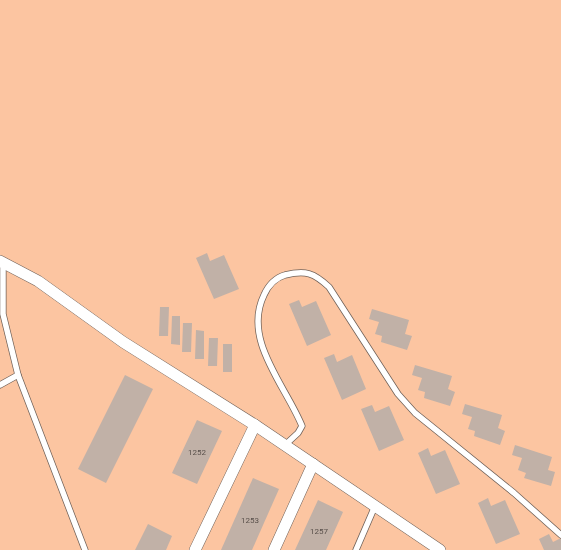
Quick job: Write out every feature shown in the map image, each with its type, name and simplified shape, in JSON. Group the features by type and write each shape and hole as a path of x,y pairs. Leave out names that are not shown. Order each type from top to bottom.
{"street":[{"path":"2,261 38,281 123,342 255,425 440,550"},
{"path":"195,550 255,425"},
{"path":"274,550 313,464"}],"lane":[{"path":"2,261 3,314 18,375 85,550"},
{"path":"285,445 298,433 302,426 263,350 258,329 258,312 268,286 282,276 299,272 317,276 329,287 398,394 415,413 514,493 561,535"},
{"path":"0,385 18,375"},
{"path":"356,550 376,506"}],"shaded area":[{"path":"0,0 561,0 561,550 0,550"}],"building":[{"path":"207,253 210,261 224,255 239,289 214,299 196,258"},
{"path":"299,300 302,307 316,301 331,335 307,346 289,304"},
{"path":"160,307 169,307 168,336 159,336"},
{"path":"372,309 409,320 405,334 412,336 407,350 381,342 382,336 375,334 379,322 369,319"},
{"path":"172,316 180,316 180,345 171,344"},
{"path":"183,323 192,323 191,352 182,352"},
{"path":"196,330 204,331 204,359 195,359"},
{"path":"209,338 218,338 217,366 208,366"},
{"path":"223,344 232,344 232,372 223,372"},
{"path":"334,354 337,362 352,355 366,389 342,400 324,358"},
{"path":"415,365 452,376 448,389 455,392 450,406 424,398 425,392 418,390 422,378 412,375"},
{"path":"125,375 153,389 106,483 78,469"},
{"path":"465,404 502,415 498,428 505,431 500,445 474,436 475,431 468,429 472,417 462,414"},
{"path":"372,405 375,412 389,406 404,440 379,451 361,409"},
{"path":"197,420 222,431 197,484 172,473"},
{"path":"515,445 552,457 548,470 555,472 551,486 524,478 526,473 518,470 522,458 512,455"},
{"path":"428,448 431,456 445,450 460,484 436,494 418,453"},
{"path":"253,478 279,489 252,550 221,550"},
{"path":"488,498 491,506 505,500 520,534 496,544 478,503"},
{"path":"318,500 343,512 326,550 295,550"},
{"path":"148,524 172,536 166,550 135,550"},
{"path":"549,534 553,542 561,538 561,550 544,550 539,539"}]}
